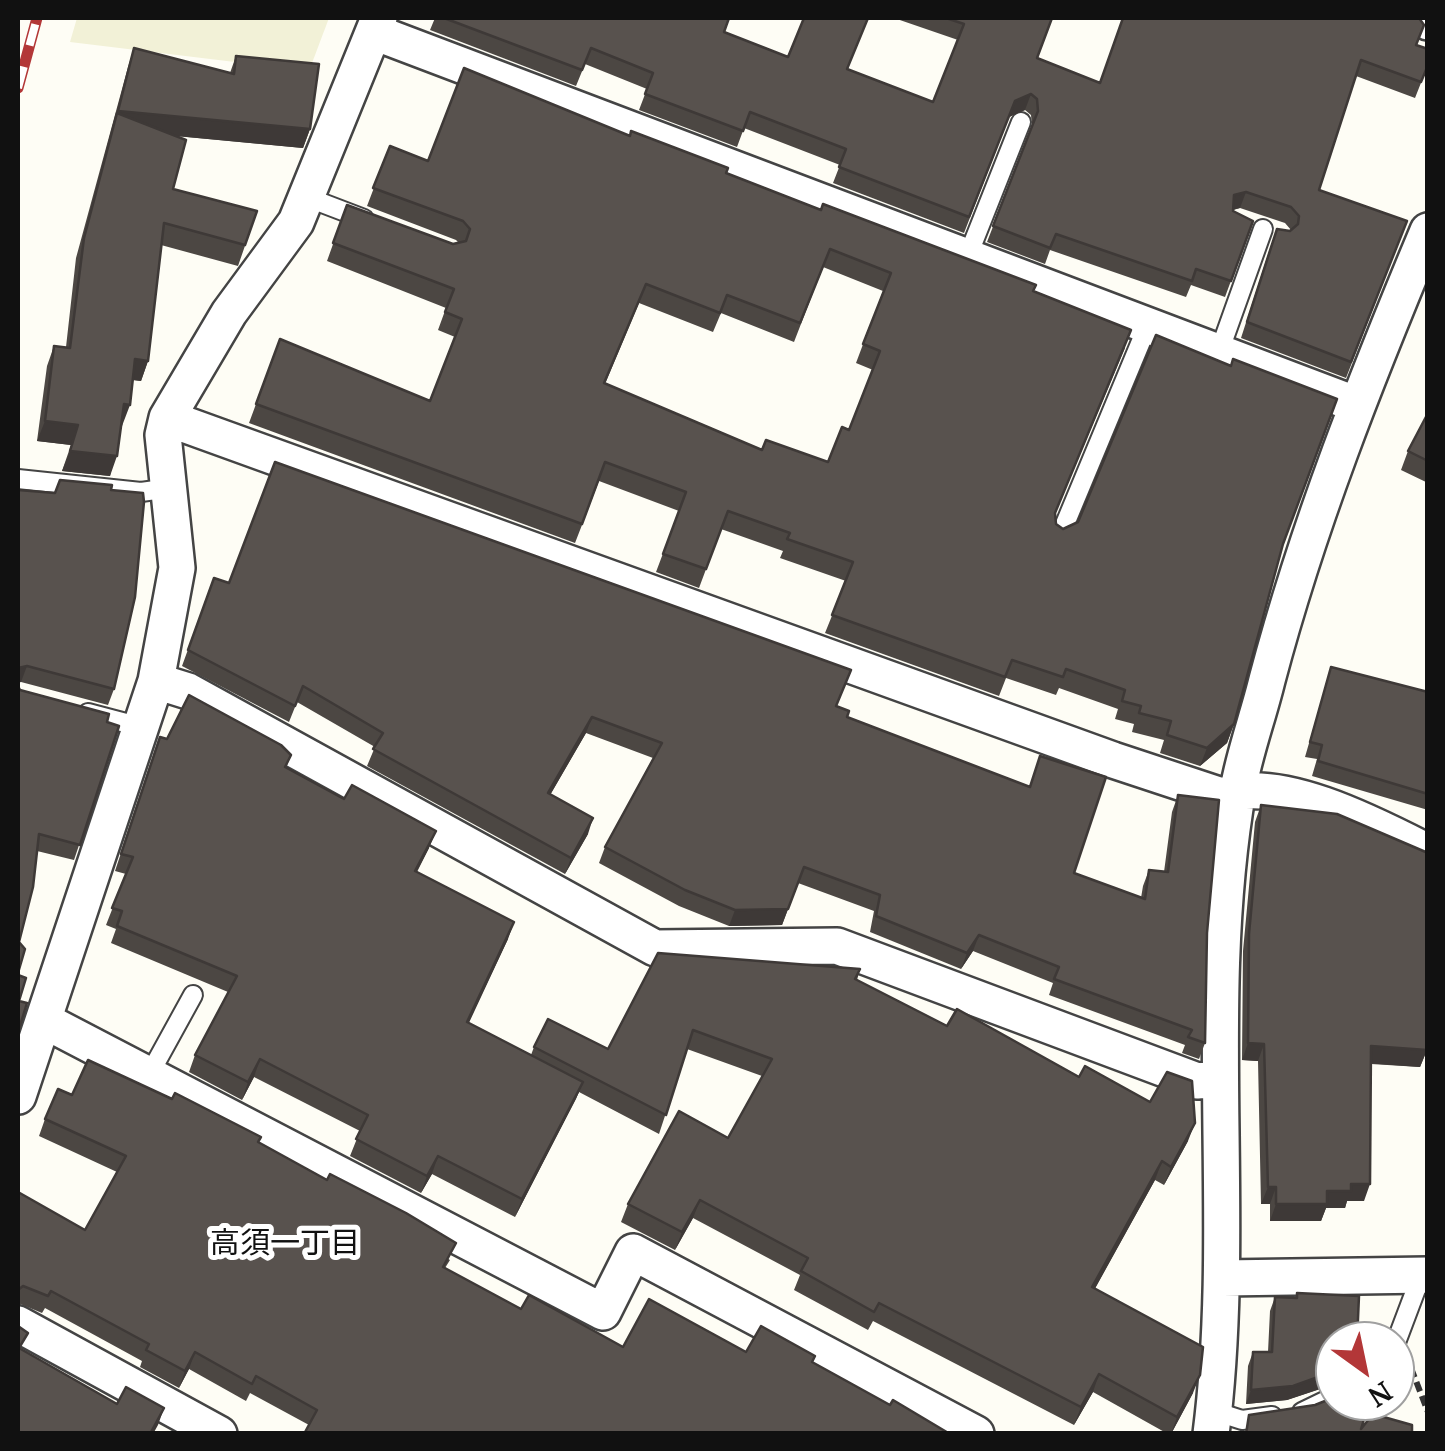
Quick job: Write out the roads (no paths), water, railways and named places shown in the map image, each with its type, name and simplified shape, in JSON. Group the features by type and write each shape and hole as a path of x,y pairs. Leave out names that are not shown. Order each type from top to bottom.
{"street":[{"path":"18,1091 45,1021 156,681 177,568 163,435 167,418 228,313 296,222 309,198 377,25 1147,328 1355,404"},
{"path":"1212,1422 1221,1356 1220,1080 1238,790 1296,571 1355,404 1428,231"},
{"path":"167,418 1094,754 1222,796 1238,790 1323,806 1428,852"},
{"path":"156,681 205,700 655,948 837,946 1197,1081 1220,1080"},
{"path":"45,1021 603,1312 632,1252 976,1434"},
{"path":"1223,1278 1424,1276"},
{"path":"18,1324 219,1434"}],"lane":[{"path":"967,258 1021,122"},
{"path":"309,198 380,224"},
{"path":"1218,354 1256,226 1281,235"},
{"path":"1060,536 1147,328"},
{"path":"18,479 142,492 170,488"},
{"path":"70,708 141,727"},
{"path":"149,1076 193,995"},
{"path":"1408,1321 1424,1276"},
{"path":"1212,1422 1301,1412 1315,1405"}],"railway":[{"path":"18,88 37,18"}],"district":[{"name":"高須一丁目","path":"285,1244"}]}
